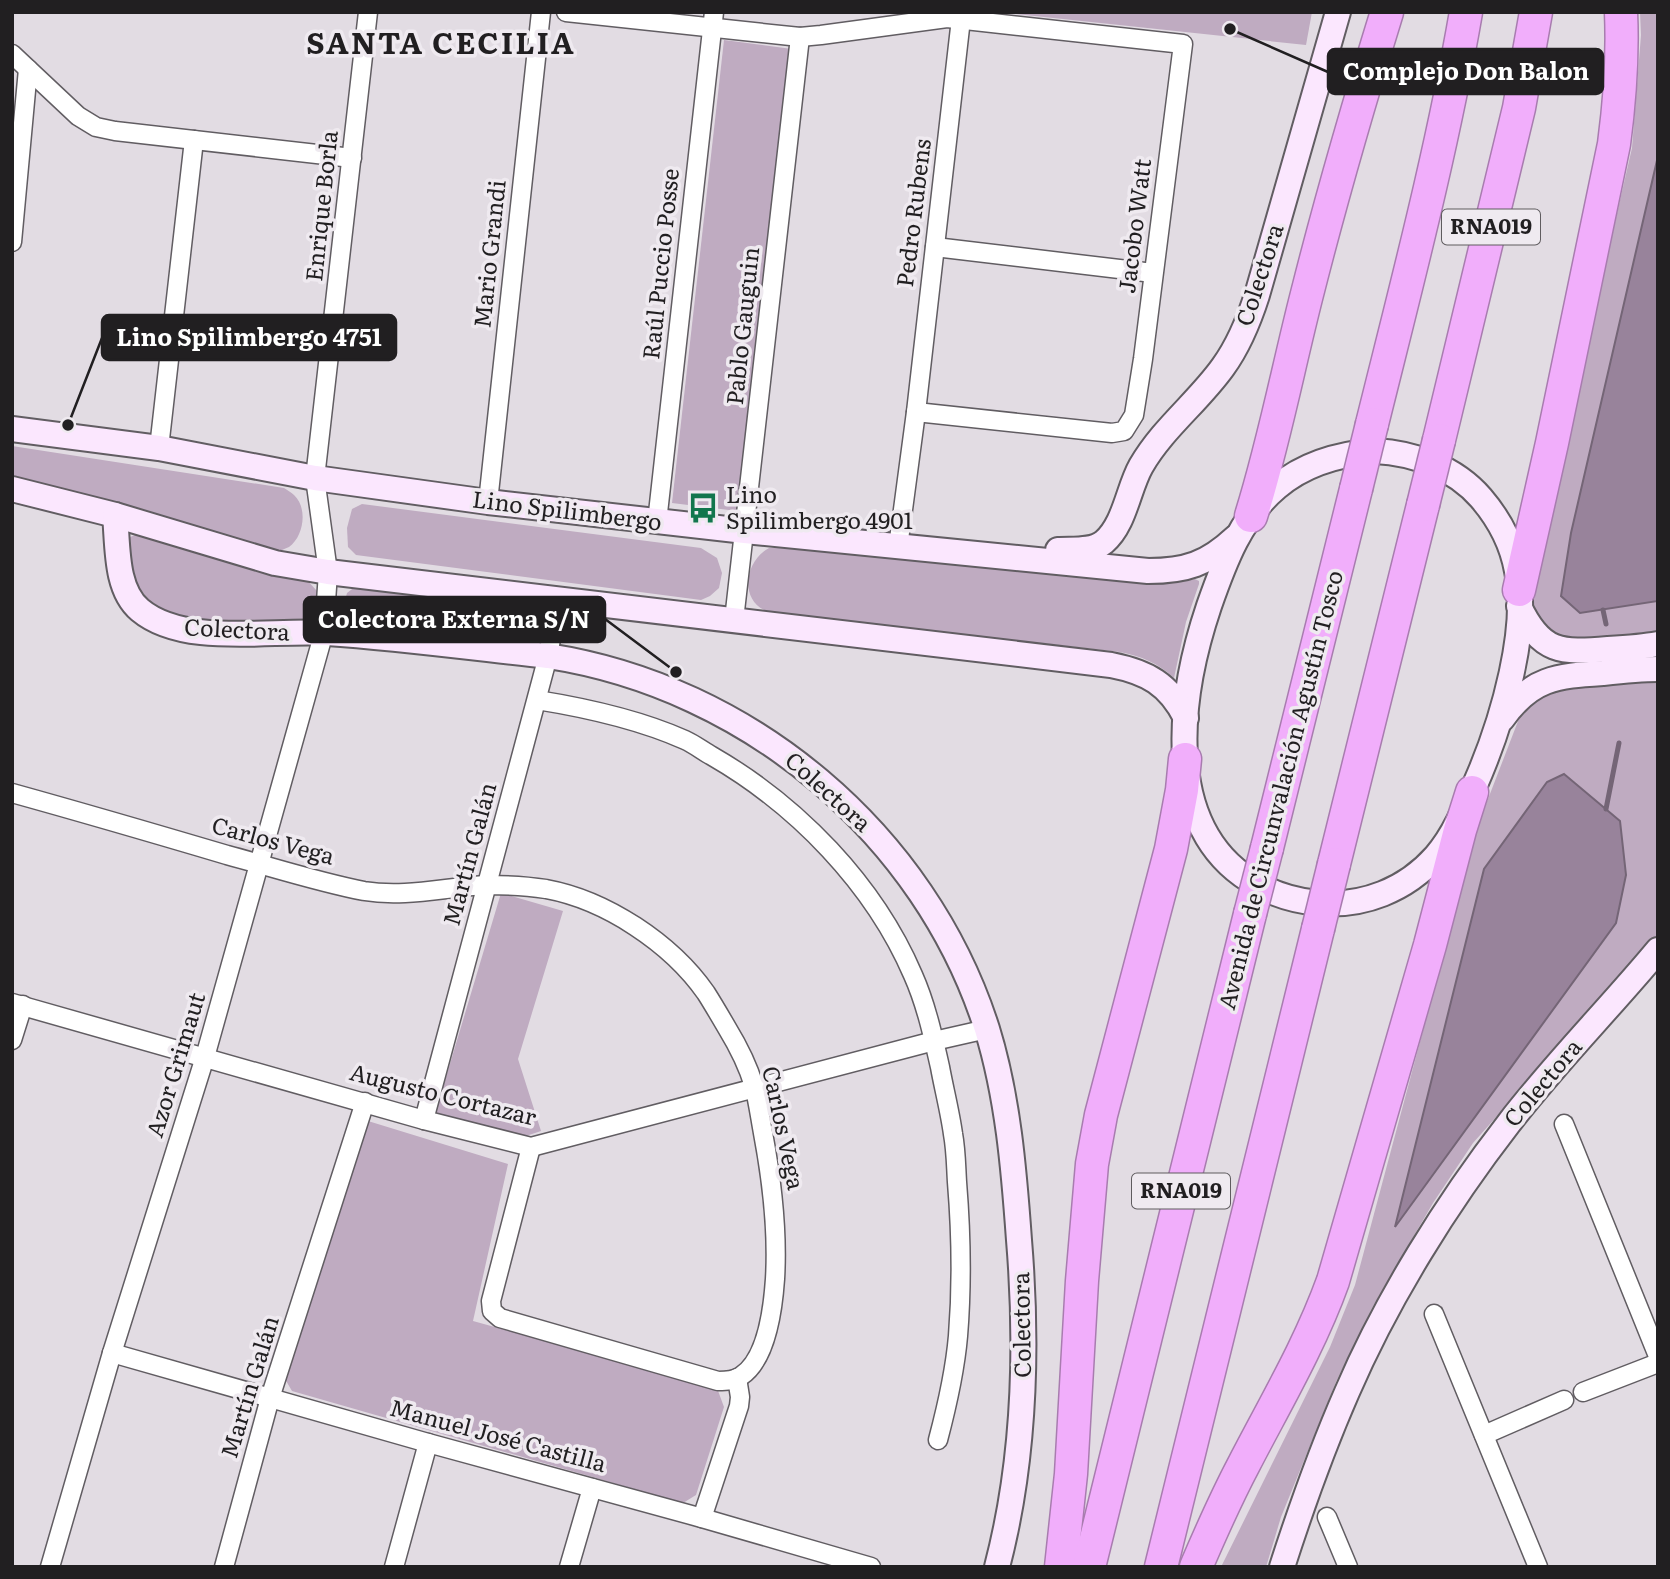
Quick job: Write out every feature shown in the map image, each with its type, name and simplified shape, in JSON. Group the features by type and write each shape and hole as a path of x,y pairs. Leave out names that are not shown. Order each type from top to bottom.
{"highway":[{"path":"1245,525 1273,439 1326,218 1387,12"},
{"name":"Avenida de Circunvalación Agustín Tosco","path":"1089,1567 1373,424 1436,159 1466,12"},
{"name":"RNA019","path":"1161,1567 1439,440 1519,108 1536,12"},
{"path":"1519,598 1614,144 1622,74 1621,12"},
{"path":"1061,1567 1071,1474 1092,1164 1101,1115 1171,849 1185,759"},
{"path":"1196,1567 1223,1506 1308,1342 1333,1281 1472,792"}],"main road":[{"name":"Colectora","path":"976,555 1090,548 1106,540 1117,524 1136,475 1149,454 1231,355 1252,310 1338,12"},
{"name":"Lino Spilimbergo","path":"12,429 159,448 315,478 488,502 657,522 1148,571 1188,568 1206,560 1224,549 1245,525"},
{"path":"1375,452 1418,458 1454,475 1477,493 1496,517 1509,542 1518,572 1519,598 1513,660 1498,725 1472,792 1445,843 1436,856 1411,879 1365,900 1317,903 1265,888 1227,862 1197,816 1187,781 1185,759 1188,695 1201,630 1222,571 1245,525 1264,500 1286,480 1323,460 1375,452"},
{"path":"12,489 115,515 275,562 328,572 1129,668 1142,673 1164,688 1186,718"},
{"name":"Colectora","path":"115,515 122,579 128,596 141,610 163,624 183,629 234,634 324,632 548,656 575,660 636,677 697,700 778,748 828,787 876,835 898,862 941,926 974,992 996,1065 1011,1153 1023,1282 1023,1395 1010,1510 997,1567"},
{"path":"1519,598 1531,629 1550,646 1558,649 1587,651 1658,644"},
{"path":"1498,725 1513,703 1545,682 1568,675 1658,669"},
{"name":"Colectora","path":"1282,1567 1347,1391 1419,1254 1508,1124 1658,950"}],"street":[{"name":"Enrique Borla","path":"328,572 315,478 368,12"},
{"name":"Mario Grandi","path":"488,502 541,12"},
{"path":"566,12 713,20 800,37 947,18 961,19"},
{"name":"Jacobo Watt","path":"916,412 1112,433 1124,430 1135,415 1183,44 961,19"},
{"name":"Pedro Rubens","path":"898,547 961,19"},
{"name":"Raúl Puccio Posse","path":"657,522 713,20"},
{"name":"Pablo Gauguin","path":"734,620 800,37"},
{"path":"12,54 78,116 96,127 352,158"},
{"path":"12,242 16,159 29,69"},
{"path":"159,448 194,140"},
{"path":"935,247 1153,274"},
{"name":"Azor Grimaut","path":"50,1567 112,1353 205,1057 324,632 328,572"},
{"name":"Martín Galán","path":"424,1120 537,700 558,599"},
{"path":"537,700 637,722 686,741 734,769 762,788 817,837 874,905 894,937 925,1005 954,1136 960,1212 958,1336 948,1401 938,1440"},
{"name":"Carlos Vega","path":"12,793 259,864 367,891 426,892 486,885 548,890 591,902 622,918 658,943 686,969 704,991 737,1045 754,1088 773,1194 775,1275 773,1304 763,1345 754,1363 737,1378"},
{"path":"12,1040 17,1004"},
{"name":"Augusto Cortazar","path":"17,1004 424,1120 531,1147 987,1029"},
{"name":"Martín Galán","path":"224,1567 270,1398 365,1102"},
{"path":"1564,1124 1657,1354 1583,1392"},
{"path":"531,1147 491,1300 492,1311 500,1318 718,1381 737,1378 739,1406 702,1518"},
{"path":"1434,1314 1538,1567"},
{"name":"Manuel José Castilla","path":"112,1353 702,1518 830,1561 870,1567"},
{"path":"1484,1435 1564,1400"},
{"path":"394,1567 428,1443"},
{"path":"569,1567 592,1488"},
{"path":"1327,1517 1348,1567"}],"shaded area":[{"path":"997,12 1312,12 1306,45"},
{"path":"1640,12 1658,12 1658,633 1572,641 1552,633 1536,614 1533,600 1535,581 1632,148 1641,35"},
{"path":"724,40 792,49 737,511 672,503"},
{"path":"1658,156 1658,601 1580,613 1561,596 1571,533"},
{"path":"12,446 284,488 294,495 301,507 301,529 289,547 278,552 12,478"},
{"path":"362,504 701,548 717,558 722,573 719,588 701,600 356,555 348,547 347,528 352,509"},
{"path":"138,534 306,579 317,591 313,623 184,621 156,609 137,585 127,548 130,537"},
{"path":"769,548 1154,584 1195,579 1199,584 1186,622 1174,678 1149,661 1120,652 766,611 751,597 749,579 755,561"},
{"path":"356,586 533,607 540,617 541,625 528,641 349,621 342,611 347,593"},
{"path":"1658,680 1658,935 1473,1143 1433,1203 1372,1308 1336,1382 1281,1517 1266,1567 1221,1567 1330,1347 1355,1285 1478,825 1520,716 1541,695 1571,685"},
{"path":"1564,774 1620,821 1626,875 1616,923 1395,1227 1484,869 1547,782"},
{"path":"501,893 563,911 518,1059 541,1131 517,1139 435,1114"},
{"path":"368,1121 508,1164 473,1321 717,1388 724,1407 696,1495 683,1503 292,1391 285,1379"}],"waterway":[{"path":"1603,610 1606,624"},
{"path":"1606,809 1619,743"}],"place":[{"name":"Complejo Don Balon","path":"1230,29"},
{"name":"Lino Spilimbergo 4751","path":"68,425"},
{"name":"Lino Spilimbergo 4901","path":"703,508"},
{"name":"Colectora Externa S/N","path":"676,672"}],"district":[{"name":"SANTA CECILIA","path":"441,44"}]}
